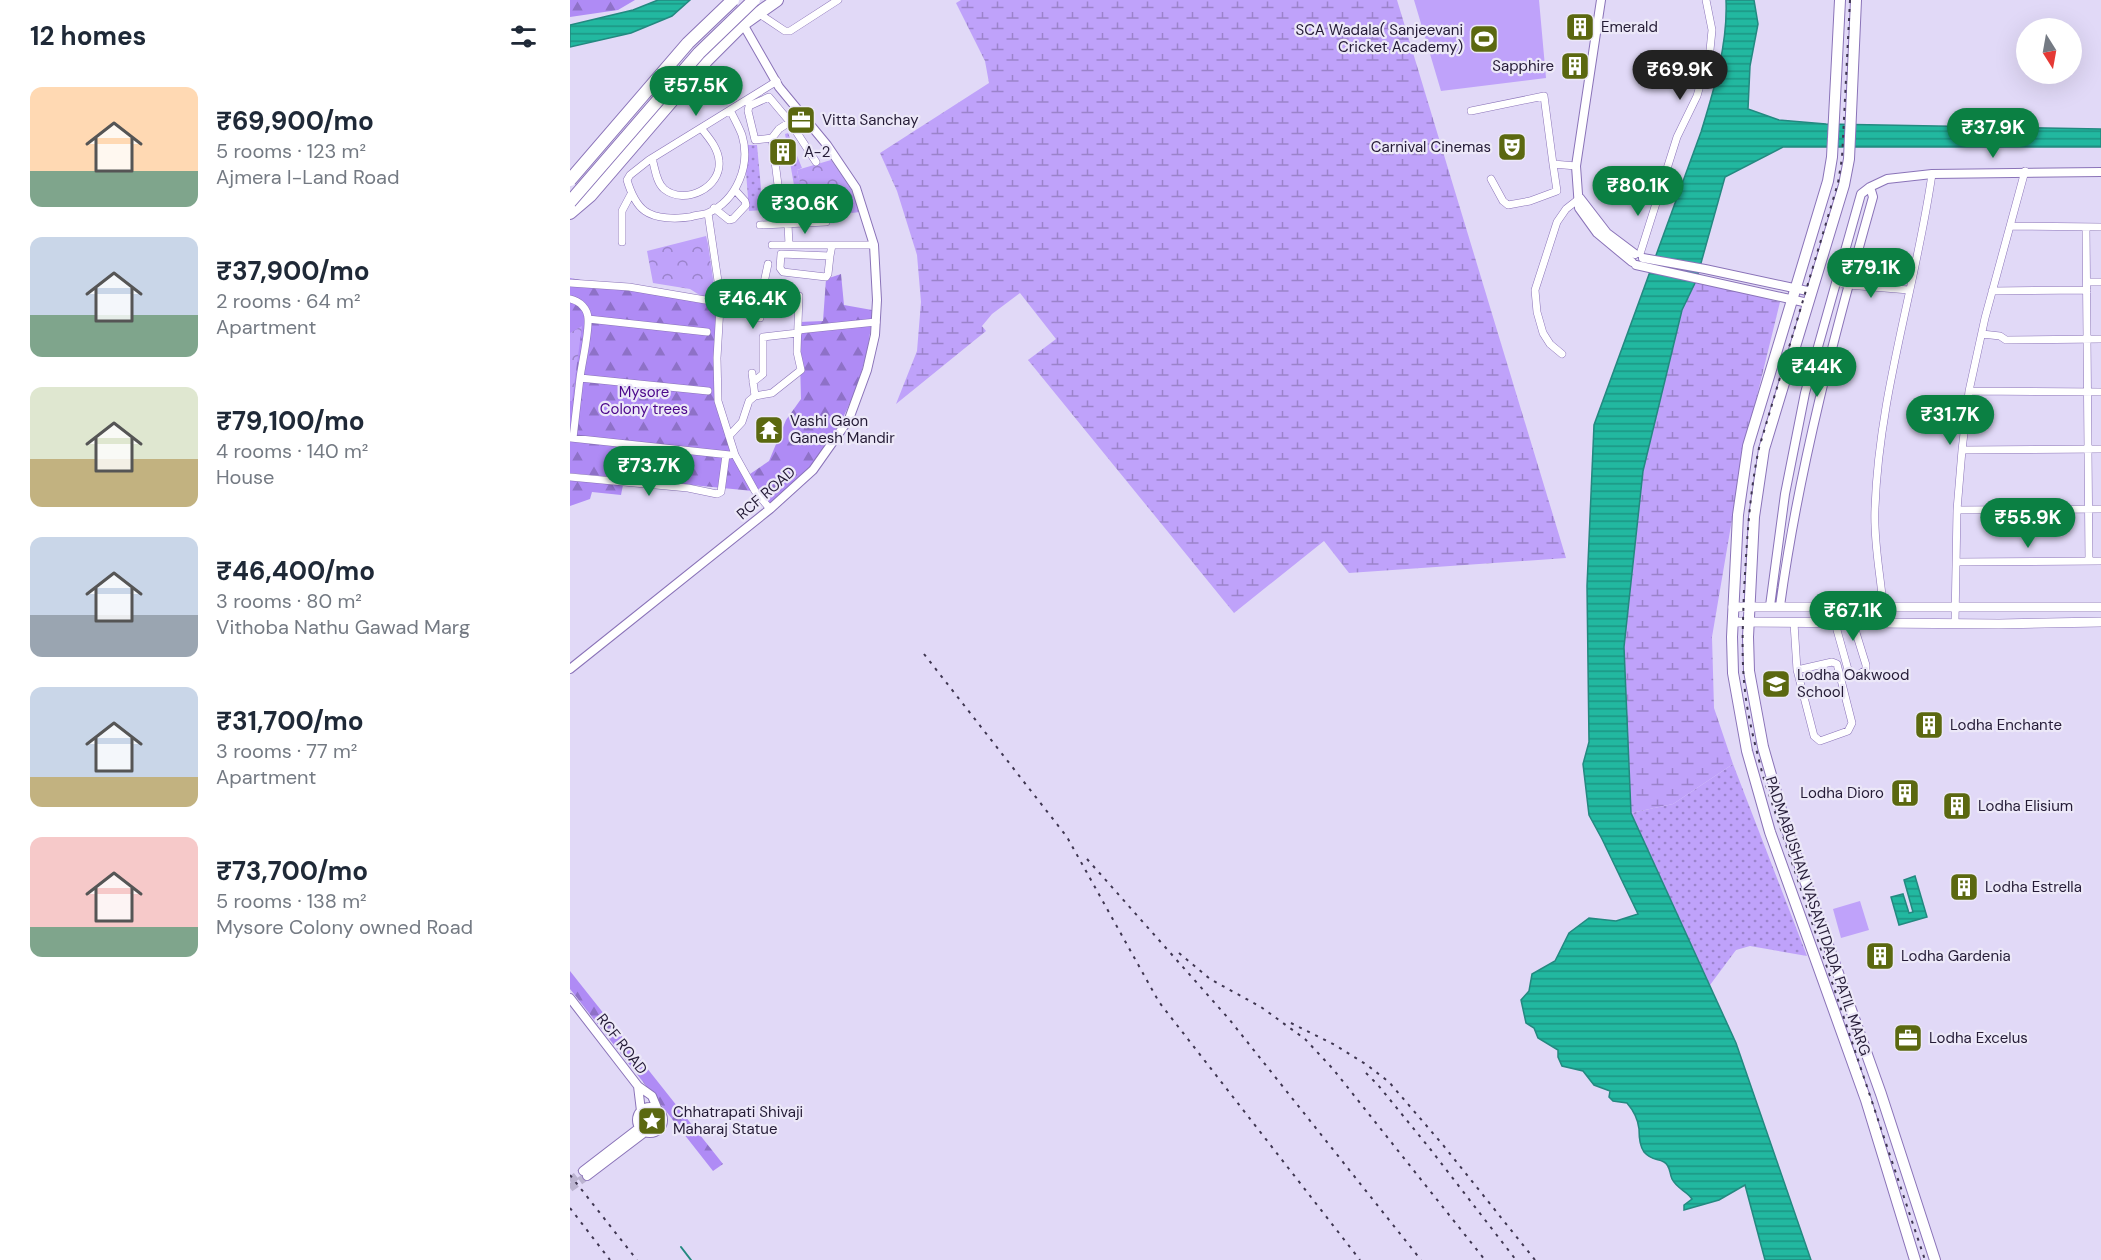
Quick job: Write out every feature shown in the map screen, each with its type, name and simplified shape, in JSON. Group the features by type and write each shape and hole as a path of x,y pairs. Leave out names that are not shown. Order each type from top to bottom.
{"highway":[{"path":"570,180 688,43 731,0"},
{"path":"570,202 699,53 754,0"},
{"path":"570,213 590,196 707,60 743,24 777,0"}],"main road":[{"path":"731,0 743,24"},
{"name":"PADMABUSHAN VASANTDADA PATIL MARG","path":"1840,0 1832,157 1828,182 1748,446 1738,515 1733,607 1733,673 1747,751 1770,832 1866,1100 1915,1260"},
{"name":"PADMABUSHAN VASANTDADA PATIL MARG","path":"1856,0 1849,159 1844,185 1764,449 1754,517 1749,671 1763,747 1786,827 1895,1135 1935,1260"},
{"path":"1733,607 2101,606"},
{"path":"1733,622 1999,624 2101,622"},
{"path":"1878,1139 1895,1135"},
{"path":"1884,1158 1901,1153"}],"street":[{"path":"758,13 785,31 790,31 838,0"},
{"path":"1601,0 1576,166 1579,208 1597,233 1639,259 1648,269 1808,303"},
{"path":"1639,259 1677,137 1697,96 1710,50 1712,30 1706,0"},
{"name":"RCF ROAD","path":"570,669 770,509 813,470 849,419 867,370 876,322 874,245 854,183 779,87 743,24"},
{"path":"730,110 744,147 743,170 735,190 711,210 680,219 661,217 644,211 631,194 628,177 652,158 777,81"},
{"path":"1471,111 1544,96 1557,190 1530,201 1508,205 1503,201 1491,179"},
{"path":"772,138 755,141 748,109 767,97 772,98 816,162"},
{"path":"789,245 772,138 776,132 802,114"},
{"path":"652,158 659,183 665,189 689,195 705,188 713,182 718,173 719,162 717,150 701,128"},
{"path":"1553,164 1576,166"},
{"path":"1775,606 1784,505 1805,393 1861,194 1870,186 1887,179 1932,174 2025,171 2101,172"},
{"path":"1955,622 1957,510 1969,392 1992,291 2025,171"},
{"path":"1884,622 1877,570 1875,509 1883,419 1932,174"},
{"path":"1775,606 1820,396 1873,197 1870,186"},
{"path":"711,210 729,220 733,219 747,203 735,190"},
{"path":"622,242 622,211 631,194"},
{"path":"1562,354 1550,344 1544,333 1535,290 1557,222 1566,209 1580,198"},
{"path":"711,210 718,281 718,401 735,455 755,491 770,509"},
{"path":"760,225 826,222"},
{"path":"2010,226 2101,227"},
{"path":"2086,226 2089,561"},
{"path":"772,245 874,245"},
{"path":"830,255 781,254 780,268 783,272 824,278 828,274 832,245"},
{"path":"1639,259 1705,269 1812,292"},
{"path":"760,318 759,308 768,264"},
{"path":"1837,282 1909,290"},
{"path":"2087,282 2101,282"},
{"path":"570,283 629,287 718,305 759,308"},
{"path":"1992,291 2087,290"},
{"path":"729,436 742,422 749,401 755,396 772,393 801,370 797,352 799,296"},
{"path":"570,299 585,309 588,319 572,438 735,455"},
{"path":"588,319 706,332"},
{"path":"753,382 764,374 764,337 876,322"},
{"path":"1982,334 2000,336 2006,340 2101,339"},
{"path":"752,373 755,396"},
{"path":"580,378 708,391"},
{"path":"1969,392 2101,392"},
{"path":"1805,393 1820,396"},
{"path":"1962,450 2101,449"},
{"path":"570,477 688,488 717,494 722,492 726,454"},
{"path":"1784,505 1795,507"},
{"path":"1957,510 2101,509"},
{"path":"1956,562 2101,561"},
{"path":"1794,623 1797,670 1814,736 1820,741 1848,731 1852,723 1837,664 1832,662 1797,670"},
{"path":"1835,623 1849,673 1853,675"},
{"path":"1854,623 1866,665 1866,670 1861,673"},
{"name":"RCF ROAD","path":"570,998 638,1086 641,1111"},
{"path":"585,1173 642,1130 656,1132 661,1127 663,1119 652,1096 638,1086"},
{"path":"642,1130 637,1121 641,1111 647,1108 657,1108"}],"green space":[{"path":"570,0 635,0 618,10 570,17"},
{"path":"961,0 1397,0 1566,558 1349,573 1324,541 1234,613 1028,360 1056,339 1020,293 992,314 982,326 986,331 896,404 917,351 921,302 917,255 897,191 880,153 989,83 985,61 956,3"},
{"name":"SCA Wadala( Sanjeevani Cricket Academy)","path":"1414,0 1539,0 1546,78 1441,91"},
{"path":"788,133 802,168 797,170 805,206 798,208 785,134"},
{"path":"744,145 757,145 763,210 749,211"},
{"path":"831,160 851,189 860,212 827,216 823,214 821,203 805,206 797,170"},
{"path":"706,236 717,306 690,289 653,283 647,251"},
{"path":"841,274 844,305 872,310 871,330 862,370 847,410 826,447 809,469 770,504 757,489 750,474 769,461 786,420 801,399 799,322 823,321 826,279"},
{"name":"Mysore Colony trees","path":"570,278 717,306 718,401 753,491 570,473"},
{"path":"1696,281 1780,302 1744,449 1712,637 1714,708 1733,764 1673,804 1631,813 1624,647 1643,471 1682,309"},
{"path":"582,326 572,401 570,401 570,333"},
{"path":"570,479 623,485 621,495 592,492 590,499 570,506"},
{"path":"1733,764 1807,956 1750,946 1736,950 1710,985 1631,813 1673,804"},
{"path":"1860,901 1869,930 1841,938 1833,909"},
{"path":"570,971 723,1164 713,1171 570,989"}],"shaded area":[{"path":"658,0 690,0 672,16 631,33 570,47 570,25 633,10"},
{"path":"1726,0 1754,0 1758,24 1750,66 1748,109 1779,120 1826,124 2101,129 2101,147 1783,147 1725,177 1696,281 1682,310 1643,471 1624,647 1631,813 1736,1043 1811,1260 1765,1260 1745,1185 1719,1200 1684,1210 1684,1205 1692,1199 1674,1182 1666,1164 1644,1152 1639,1138 1638,1122 1627,1103 1613,1101 1609,1097 1610,1091 1594,1085 1583,1071 1562,1066 1558,1050 1538,1038 1534,1028 1526,1023 1521,1000 1529,991 1532,974 1555,961 1569,933 1589,918 1616,921 1638,914 1589,815 1583,764 1589,742 1587,586 1594,425 1701,132 1722,50"},
{"path":"1915,876 1927,917 1899,925 1891,897 1903,894 1909,913 1913,912 1904,880"}],"waterway":[{"path":"681,1247 691,1260"}],"tunnel":[{"path":"570,1181 583,1171"},
{"path":"570,1188 587,1176"}],"railway":[{"path":"1850,0 1842,158 1838,183 1759,448 1753,483 1744,590 1744,678 1750,723 1763,776 1925,1260"},
{"path":"924,654 1067,837 1159,1002 1360,1260"},
{"path":"1087,859 1229,1019 1421,1260"},
{"path":"1179,953 1210,979 1261,1007 1305,1039 1333,1069 1485,1260"},
{"path":"1291,1023 1335,1045 1389,1082 1535,1260"},
{"path":"1366,1073 1431,1150 1516,1260"},
{"path":"570,1175 637,1260"},
{"path":"570,1208 610,1260"}],"place":[{"name":"Emerald","path":"1580,27"},
{"name":"SCA Wadala( Sanjeevani Cricket Academy)","path":"1484,39"},
{"name":"Sapphire","path":"1575,66"},
{"name":"Vitta Sanchay","path":"801,120"},
{"name":"Carnival Cinemas","path":"1512,147"},
{"name":"A-2","path":"783,152"},
{"name":"Vashi Gaon Ganesh Mandir","path":"769,430"},
{"name":"Lodha Oakwood School","path":"1776,684"},
{"name":"Lodha Enchante","path":"1929,725"},
{"name":"Lodha Dioro","path":"1905,793"},
{"name":"Lodha Elisium","path":"1957,806"},
{"name":"Lodha Estrella","path":"1964,887"},
{"name":"Lodha Gardenia","path":"1880,956"},
{"name":"Lodha Excelus","path":"1908,1038"},
{"name":"Chhatrapati Shivaji Maharaj Statue","path":"652,1121"}]}
